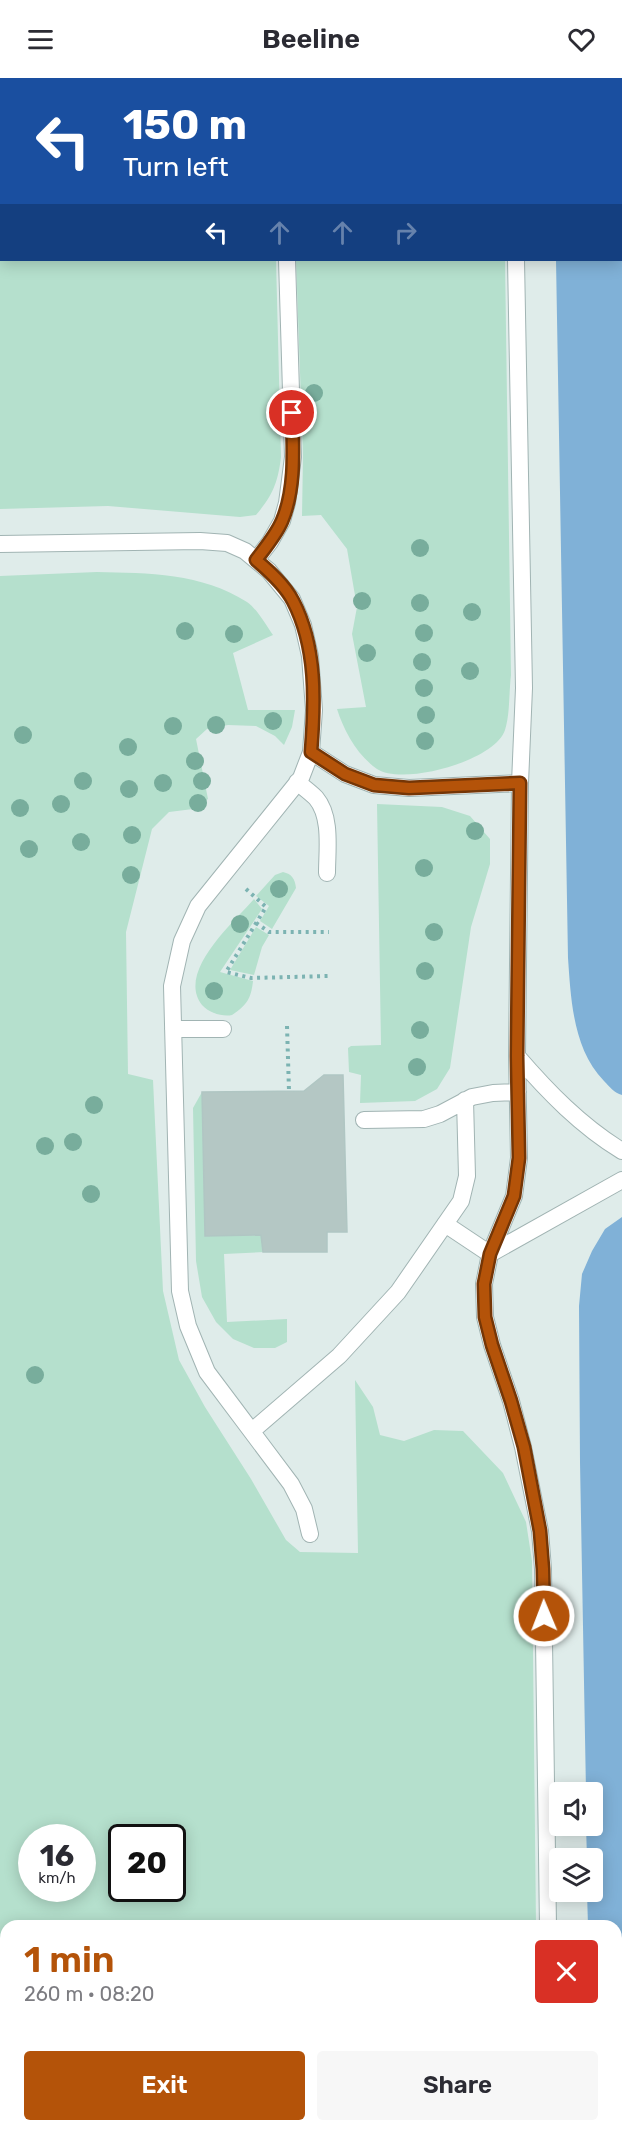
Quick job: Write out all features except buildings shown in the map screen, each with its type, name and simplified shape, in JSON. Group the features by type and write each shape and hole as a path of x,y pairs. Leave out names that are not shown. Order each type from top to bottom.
{"lane":[{"path":"256,560 282,521 287,503 293,457 287,261"},
{"path":"516,261 524,688 520,783 517,1056 519,1158 514,1196 490,1254 484,1284 485,1317 524,1447 540,1531 543,1569 548,1920"},
{"path":"0,544 200,541 227,543 245,551 269,571 292,599 303,625 310,656 314,710 311,752 297,782 198,906 182,941 172,986 180,1291 188,1326 207,1372 291,1484 304,1509 310,1534"},
{"path":"311,752 345,774 374,785 409,788 520,783"},
{"path":"297,782 316,798 324,810 327,873"},
{"path":"173,1029 223,1029"},
{"path":"517,1056 560,1104 602,1139 622,1151"},
{"path":"364,1120 424,1119 440,1114 472,1097 518,1092"},
{"path":"252,1431 339,1356 398,1292 461,1201 467,1176 465,1100"},
{"path":"490,1254 622,1180"},
{"path":"445,1224 490,1254"}],"path":[{"path":"254,897 266,907 226,972 251,978 329,976"},
{"path":"256,923 269,932 329,932"},
{"path":"287,1026 289,1091"}],"green space":[{"path":"0,261 276,261 281,457 274,488 256,515 240,517 108,506 0,509"},
{"path":"296,261 505,261 511,675 505,730 498,741 484,752 447,768 407,774 390,773 377,769 363,757 352,742 337,709 366,707 352,634 357,607 347,549 321,515 302,516 303,456"},
{"path":"116,572 155,574 193,580 230,592 247,602 258,613 273,635 233,653 248,710 295,710 292,727 284,745 275,736 256,726 228,725 207,729 196,739 208,799 193,809 169,812 152,829 126,932 128,1074 153,1080 163,1291 179,1360 286,1540 300,1552 358,1553 355,1380 373,1407 380,1435 404,1441 434,1430 463,1431 503,1473 526,1522 532,1561 536,1920 0,1920 0,576"},
{"path":"377,804 442,807 470,816 490,839 490,864 471,927 450,1068 437,1089 415,1101 360,1103 361,1075 349,1072 348,1048 381,1045"},
{"path":"283,872 292,877 296,888 272,929 260,921 269,906 256,896 275,875"},
{"path":"254,899 262,909 220,972 253,981 251,992 245,1005 232,1015 216,1014 202,1005 196,992 196,978 211,948"},
{"path":"256,927 269,935 262,947 254,975 230,970"},
{"path":"202,1092 205,1236 275,1235 285,1251 224,1254 227,1322 287,1319 287,1342 275,1348 254,1348 233,1339 216,1322 202,1297 196,1261 193,1108"}],"water":[{"path":"556,261 622,261 622,1095 614,1091 594,1068 580,1039 573,1007 568,958"},
{"path":"622,1217 622,1920 588,1920 587,1902 603,1902 603,1848 587,1848 586,1836 603,1836 603,1782 586,1782 579,1306 582,1274 605,1229"}],"route":[{"path":"292,413 293,457 287,503 282,521 256,560 269,571 292,599 303,625 310,656 314,710 311,752 345,774 374,785 409,788 520,783 517,1056 519,1158 514,1196 490,1254 484,1284 485,1317 524,1447 540,1531 544,1616"}]}
